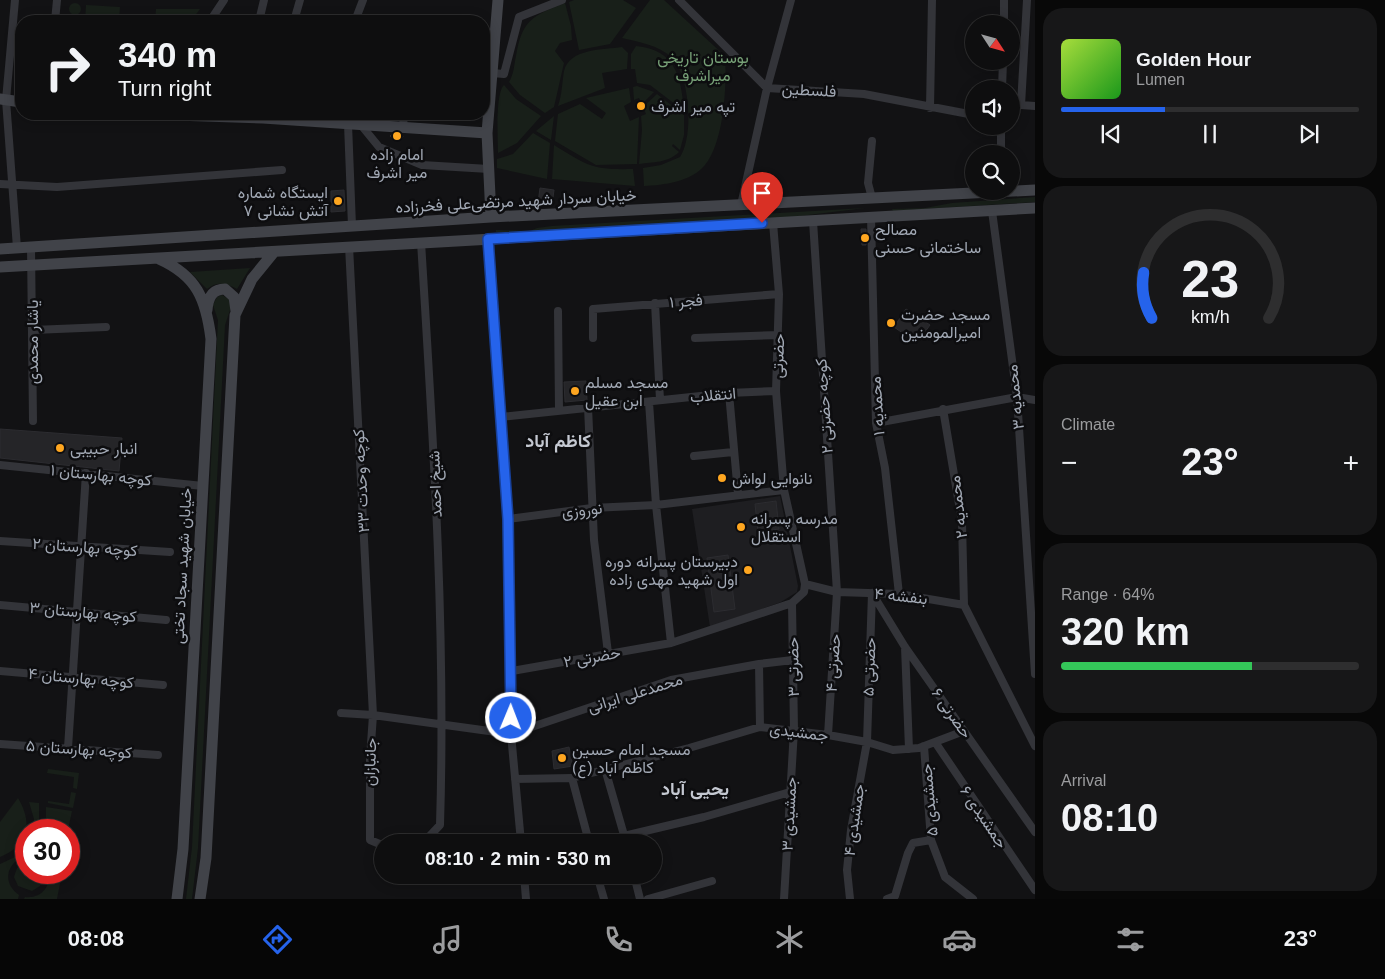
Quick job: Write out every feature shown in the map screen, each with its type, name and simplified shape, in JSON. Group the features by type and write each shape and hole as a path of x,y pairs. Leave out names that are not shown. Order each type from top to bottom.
{"main road":[{"path":"490,97 495,1"},
{"path":"331,120 348,124 487,133"},
{"path":"488,120 491,217"},
{"name":"خیابان سردار شهید مرتضی‌علی فخرزاده","path":"1020,191 1035,190"},
{"name":"خیابان سردار شهید مرتضی‌علی فخرزاده","path":"0,249 491,217 965,194"},
{"path":"871,217 872,198"},
{"path":"0,267 1035,208"},
{"path":"235,315 252,279 274,252"},
{"name":"خیابان شهید سجاد تختی","path":"157,258 184,274 200,292 207,310 211,339 183,849 177,899"},
{"path":"200,899 206,858 235,315 234,297 225,289 214,292 208,299 207,310"}],"street":[{"path":"15,0 3,100 17,248"},
{"path":"56,15 57,0"},
{"path":"214,15 224,0"},
{"path":"260,15 264,0"},
{"path":"296,15 300,0"},
{"path":"358,15 363,0"},
{"path":"492,73 504,74 519,17 562,0"},
{"name":"فلسطین","path":"679,0 767,88 864,94 965,114"},
{"path":"741,205 767,88 791,0"},
{"path":"930,108 932,0"},
{"path":"1004,0 1004,15"},
{"path":"1027,0 1021,105 1035,106"},
{"path":"403,127 404,120"},
{"path":"348,124 352,226"},
{"path":"361,125 379,147 422,165 489,169"},
{"path":"872,141 868,183 872,198"},
{"path":"0,184 57,187 282,170"},
{"name":"محمدیه ۳","path":"992,210 1016,397 1035,674"},
{"name":"محمدیه ۱","path":"871,217 876,424 886,468 900,594"},
{"name":"کوچه حضرتی ۲","path":"813,221 837,592"},
{"name":"حضرتی","path":"773,223 779,294 776,391 784,490 805,584"},
{"path":"488,239 508,519 512,671 511,734 520,834"},
{"name":"شیخ احمد","path":"421,242 433,433 443,725 440,825 432,834"},
{"name":"کوچه وحدت ۳۳","path":"349,246 373,715"},
{"name":"یاشار محمدی","path":"31,247 33,421"},
{"name":"فجر ۱","path":"593,338 593,309 779,294"},
{"path":"655,303 660,400"},
{"path":"558,311 559,410"},
{"path":"32,330 106,327"},
{"path":"695,338 779,335"},
{"name":"انتقلاب","path":"500,417 729,393 776,391"},
{"path":"729,393 738,494"},
{"path":"876,424 944,409 1016,397 1035,400"},
{"path":"649,402 656,505 672,643"},
{"path":"588,407 592,508 608,653"},
{"name":"محمدیه ۲","path":"944,409 962,522 964,605"},
{"path":"694,456 734,452"},
{"name":"کوچه بهارستان ۱","path":"0,464 202,486"},
{"path":"68,748 86,473"},
{"name":"نوروزی","path":"508,519 592,508 656,505 784,490"},
{"name":"کوچه بهارستان ۲","path":"0,541 81,548 170,552"},
{"path":"792,603 804,592 805,584"},
{"name":"بنفشه ۴","path":"805,584 837,592 900,594 964,605"},
{"name":"حضرتی ۴","path":"828,735 837,592"},
{"name":"حضرتی ۶","path":"872,593 905,647 1035,832"},
{"name":"حضرتی ۵","path":"866,742 872,593"},
{"name":"حضرتی ۲","path":"512,671 672,643 792,603"},
{"name":"حضرتی ۳","path":"792,603 794,730"},
{"name":"کوچه بهارستان ۳","path":"0,605 166,620"},
{"path":"964,605 1035,746"},
{"path":"905,647 908,749"},
{"name":"محمدعلی ایرانی","path":"511,734 671,680 759,664 793,660"},
{"path":"759,664 760,727"},
{"name":"کوچه بهارستان ۴","path":"0,671 162,685"},
{"path":"341,713 373,715 511,734"},
{"name":"جانبازان","path":"373,715 369,809 370,840 374,841"},
{"name":"جمشیدی","path":"515,779 572,778 689,748 760,727 828,735 866,742 893,750 924,746 964,731"},
{"name":"جمشیدی ۳","path":"784,899 794,730"},
{"name":"جمشیدی ۴","path":"850,899 847,870 851,830 866,742"},
{"name":"جمشیدی ۶","path":"935,742 1035,890"},
{"name":"کوچه بهارستان ۵","path":"0,744 158,755"},
{"name":"جمشیدی ۵","path":"924,746 931,840 945,877 973,899"},
{"path":"605,769 624,834"},
{"path":"572,778 587,834"},
{"path":"643,834 790,792"},
{"path":"887,899 895,896 908,852 913,843 931,840"},
{"path":"648,899 712,882"},
{"path":"525,884 526,899"},
{"path":"600,884 604,899"},
{"path":"636,884 640,899"}],"shaded area":[{"path":"780,496 798,586 797,592 781,602 710,627 692,509"}],"green space":[{"name":"بوستان تاریخی میراشرف","path":"574,0 623,0 636,8 610,44 579,50 569,2"},
{"name":"بوستان تاریخی میراشرف","path":"650,0 664,0 725,56 725,97 716,142 705,165 699,171 677,182 644,186 643,168 661,165 680,157 687,135 688,121 688,106 683,78 672,58 655,47 622,38"},
{"path":"77,3 80,4 80,14 73,15 70,14 69,7 70,4"},
{"path":"565,3 571,26 572,40 560,43 555,51 564,63 554,107 545,113 520,95 509,82 513,73 522,34 526,26 537,16"},
{"path":"86,5 120,7 119,15 85,15"},
{"path":"156,9 200,9 196,15 156,15"},
{"name":"بوستان تاریخی میراشرف","path":"636,46 660,53 674,67 681,87 684,111 650,85 637,83 635,69 631,69 631,54"},
{"name":"بوستان تاریخی میراشرف","path":"622,47 628,53 627,69 602,73 605,88 558,106 567,63 580,54"},
{"path":"504,85 516,99 541,116 517,143 498,153 498,107 499,97"},
{"name":"بوستان تاریخی میراشرف","path":"637,86 654,92 642,104 639,98 634,100 633,87"},
{"name":"بوستان تاریخی میراشرف","path":"629,88 631,102 624,106 630,121 639,117 637,164 596,165 555,141 558,114 580,104 602,119 606,113 586,98"},
{"name":"بوستان تاریخی میراشرف","path":"657,94 684,115 684,135 680,150 673,144 672,146 679,152 675,156 660,161 639,164 642,130 641,116 646,114 643,107"},
{"path":"554,116 551,140 536,131"},
{"path":"533,133 550,143 547,179 497,168 497,159 513,154"},
{"path":"554,145 591,165 608,169 633,169 635,186 552,179"},
{"path":"1035,197 1035,202 893,211 892,209 925,208 952,203 994,200 1020,200 1020,198"},
{"path":"865,208 784,218 513,233 496,232 496,230 530,231 552,226"},
{"path":"250,268 237,289 222,284 214,285 207,289 190,272"},
{"path":"222,295 229,299 231,307 225,325 198,848 192,899 186,899 192,847 218,320 213,305 217,297"},
{"path":"48,769 79,773 77,789 73,788 74,777 47,773"},
{"path":"71,792 76,793 73,808 48,803 48,801 69,804"},
{"path":"18,798 26,819 15,819 15,848 0,857 0,822"},
{"path":"29,802 39,803 39,819 34,819"},
{"path":"46,807 72,811 70,819 46,819"},
{"path":"15,857 15,862 10,869 8,878 11,887 19,895 18,899 0,899 0,864"},
{"path":"17,884 41,884 32,891"},
{"path":"48,884 60,884 57,899 24,899 25,897 40,894"}],"building":[{"name":"امام زاده میر اشرف","path":"392,134 402,135 403,137 396,141 390,136"},
{"path":"540,188 554,190 552,205 538,203"},
{"name":"ایستگاه شماره ۷ آتش نشانی","path":"344,190 345,211 331,212 331,191"},
{"path":"861,229 866,229 866,245 862,245"},
{"path":"906,309 930,325 917,343 894,327"},
{"name":"مسجد مسلم ابن عقیل","path":"586,381 587,400 565,402 564,382"},
{"name":"انبار حبیبی","path":"0,429 122,438 119,471 0,458"},
{"path":"776,501 779,529 758,532 755,504"},
{"path":"728,555 735,609 714,612 707,558"},
{"name":"مسجد امام حسین (ع) کاظم آباد","path":"569,747 573,766 554,769 552,751"}],"place":[{"name":"تپه میر اشرف","path":"641,106"},
{"name":"امام زاده میر اشرف","path":"397,136"},
{"name":"ایستگاه شماره ۷ آتش نشانی","path":"338,201"},
{"name":"مصالح ساختمانی حسنی","path":"865,238"},
{"name":"مسجد حضرت امیرالمومنین","path":"891,323"},
{"name":"مسجد مسلم ابن عقیل","path":"575,391"},
{"name":"انبار حبیبی","path":"60,448"},
{"name":"نانوایی لواش","path":"722,478"},
{"name":"مدرسه پسرانه استقلال","path":"741,527"},
{"name":"دبیرستان پسرانه دوره اول شهید مهدی زاده","path":"748,570"},
{"name":"مسجد امام حسین (ع) کاظم آباد","path":"562,758"}],"district":[{"name":"کاظم آباد","path":"558,441"},
{"name":"یحیی آباد","path":"695,789"}],"route":[{"path":"511,718 512,671 508,519 488,239 762,223"}]}
